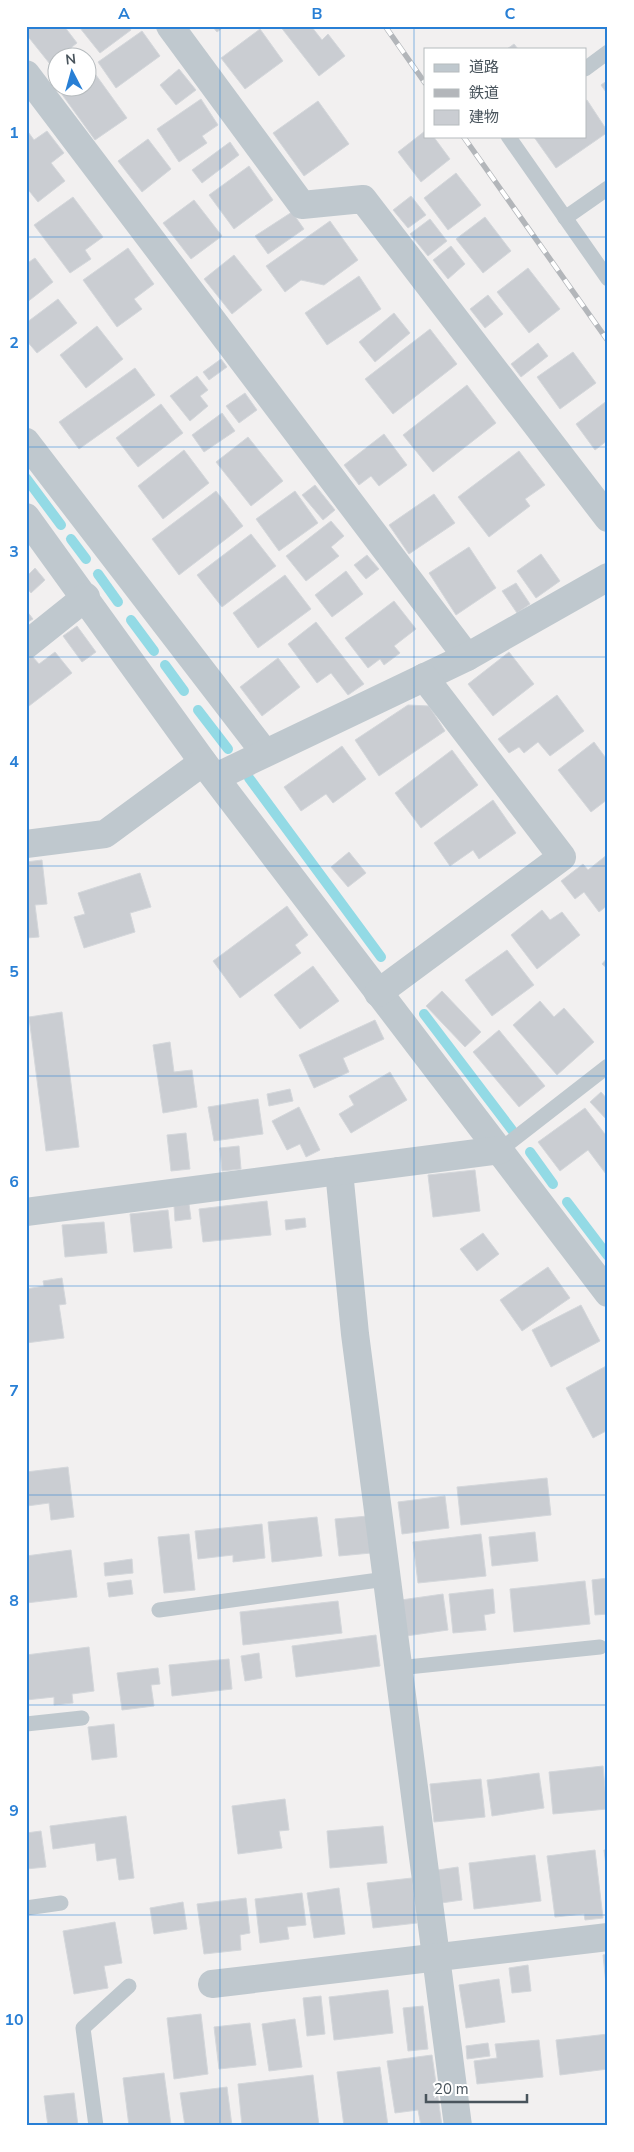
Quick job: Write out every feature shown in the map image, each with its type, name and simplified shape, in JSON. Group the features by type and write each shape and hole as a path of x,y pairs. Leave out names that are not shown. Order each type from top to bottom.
{"street":[{"path":"170,26 302,205 364,199 608,518"},
{"path":"26,74 467,657"},
{"path":"26,442 265,753"},
{"path":"26,517 86,597 209,770 608,1294"},
{"path":"26,844 105,834 209,770 265,753 467,657 608,577"},
{"path":"26,645 86,597"},
{"path":"378,993 562,857 424,677"},
{"path":"26,1212 500,1150"},
{"path":"339,1171 354,1334 458,2126"},
{"path":"212,1984 608,1937"}],"lane":[{"path":"586,68 608,52"},
{"path":"509,138 608,279"},
{"path":"565,218 608,188"},
{"path":"500,1150 608,1066"},
{"path":"159,1610 386,1579"},
{"path":"398,1668 600,1647"},
{"path":"26,1724 82,1718"},
{"path":"26,1908 61,1903"},
{"path":"96,2126 83,2028 129,1986"}],"building":[{"path":"26,26 64,26 77,43 71,48 48,48 48,62 26,34"},
{"path":"83,26 128,26 131,30 100,53 98,48 80,28"},
{"path":"212,26 225,26 217,32"},
{"path":"280,26 311,26 322,40 328,34 345,56 319,76"},
{"path":"260,29 283,61 245,89 221,58"},
{"path":"142,31 160,56 116,88 98,62"},
{"path":"514,44 517,48 508,48"},
{"path":"179,69 196,90 176,105 160,85"},
{"path":"98,78 127,118 95,140 65,98 98,98"},
{"path":"608,80 608,95 601,85"},
{"path":"201,99 218,125 202,136 207,143 179,162 157,129"},
{"path":"586,100 608,132 556,168 535,138 586,138"},
{"path":"318,101 349,144 304,176 273,133"},
{"path":"26,129 34,140 47,131 64,153 51,163 65,181 38,202 26,187"},
{"path":"424,132 424,138 434,138 450,159 421,182 398,152"},
{"path":"148,139 171,169 142,192 118,161"},
{"path":"230,142 239,155 202,183 192,170"},
{"path":"249,166 273,200 234,229 209,195"},
{"path":"456,173 481,205 448,230 424,198"},
{"path":"411,196 426,215 408,228 393,210"},
{"path":"73,197 103,237 85,250 91,259 70,273 34,225"},
{"path":"194,200 222,236 191,259 163,223"},
{"path":"292,212 304,229 268,254 255,236"},
{"path":"485,217 511,251 483,273 456,239"},
{"path":"430,219 447,241 428,256 410,234"},
{"path":"330,221 358,260 324,285 301,280 285,292 266,266"},
{"path":"451,246 465,264 448,279 433,260"},
{"path":"128,248 154,284 134,299 142,309 117,327 83,280"},
{"path":"234,255 262,290 232,314 204,279"},
{"path":"35,258 53,282 26,303 26,259 29,262"},
{"path":"528,268 560,309 529,333 497,292"},
{"path":"359,276 381,309 327,345 305,313"},
{"path":"488,295 503,314 485,328 470,309"},
{"path":"58,299 77,323 37,353 26,340 26,323"},
{"path":"394,313 410,333 375,362 359,342"},
{"path":"97,326 123,359 86,388 60,355"},
{"path":"430,329 457,364 393,414 365,379"},
{"path":"538,343 548,356 521,377 511,364"},
{"path":"573,352 596,383 560,409 537,377"},
{"path":"221,359 227,367 209,380 203,372"},
{"path":"135,368 155,395 79,449 59,422"},
{"path":"197,376 208,390 200,396 208,406 190,421 170,396"},
{"path":"467,385 496,423 433,472 403,435"},
{"path":"245,393 257,410 239,423 226,406"},
{"path":"608,400 608,440 595,450 576,424"},
{"path":"161,404 183,433 138,467 116,438"},
{"path":"222,413 235,431 204,452 192,435"},
{"path":"384,434 407,465 379,486 371,476 359,485 344,465"},
{"path":"248,437 283,481 251,506 216,462"},
{"path":"184,450 209,483 163,519 138,486"},
{"path":"519,451 545,485 525,499 530,506 489,537 458,497"},
{"path":"315,485 335,510 323,520 302,495"},
{"path":"216,491 243,526 179,575 152,539"},
{"path":"295,491 318,523 279,551 256,519"},
{"path":"434,494 455,523 409,554 389,525"},
{"path":"331,521 344,536 331,547 339,556 306,581 286,556"},
{"path":"251,534 276,566 222,607 197,575"},
{"path":"469,547 496,588 456,615 429,573"},
{"path":"541,554 560,581 536,598 517,571"},
{"path":"367,555 379,569 366,579 354,565"},
{"path":"35,568 45,580 31,593 26,587 26,577"},
{"path":"346,571 363,594 332,617 315,595"},
{"path":"285,575 311,609 258,648 233,613"},
{"path":"516,583 530,604 517,613 502,591"},
{"path":"394,601 416,629 394,646 400,653 384,665 380,659 368,668 345,638"},
{"path":"26,610 33,619 26,623"},
{"path":"316,622 364,684 348,695 331,673 317,683 288,644"},
{"path":"77,626 96,652 82,662 63,636"},
{"path":"55,652 72,673 29,706 26,702 26,661 32,656 39,664"},
{"path":"509,652 534,684 493,716 468,684"},
{"path":"278,658 300,687 262,716 240,687"},
{"path":"557,695 584,731 550,756 538,742 524,753 519,747 509,753 498,739"},
{"path":"408,705 429,706 445,731 379,776 355,740"},
{"path":"594,742 608,761 608,799 591,812 558,770"},
{"path":"342,746 366,779 333,803 326,794 301,811 284,787"},
{"path":"452,750 478,785 421,828 395,793"},
{"path":"493,800 516,833 479,859 473,850 450,866 434,843"},
{"path":"349,852 366,873 348,887 331,867"},
{"path":"608,854 608,905 599,912 584,892 575,899 561,881 583,864 588,870"},
{"path":"42,860 47,904 35,905 39,937 26,938 26,862"},
{"path":"140,873 151,907 130,913 135,932 84,948 74,917 85,914 78,893"},
{"path":"287,906 308,935 295,945 301,953 240,998 213,961"},
{"path":"542,910 550,920 562,912 580,935 537,969 511,935"},
{"path":"507,950 534,985 492,1016 465,980"},
{"path":"608,957 608,969 602,964"},
{"path":"313,966 339,1001 300,1029 274,995"},
{"path":"442,991 481,1032 465,1047 426,1006"},
{"path":"540,1001 554,1017 564,1008 594,1042 557,1075 513,1025"},
{"path":"62,1012 79,1147 46,1151 29,1017"},
{"path":"375,1020 384,1039 343,1058 349,1072 314,1088 299,1055"},
{"path":"499,1030 545,1086 519,1107 473,1052"},
{"path":"170,1042 174,1072 192,1070 197,1107 163,1113 153,1045"},
{"path":"390,1072 407,1100 351,1133 339,1114 354,1105 349,1096"},
{"path":"290,1089 293,1101 269,1106 267,1094"},
{"path":"601,1092 608,1100 608,1121 590,1102"},
{"path":"258,1099 263,1134 214,1141 208,1107"},
{"path":"299,1107 320,1150 306,1157 300,1144 287,1150 272,1121"},
{"path":"585,1108 608,1138 608,1172 606,1174 588,1150 560,1171 538,1142"},
{"path":"186,1133 190,1169 171,1171 167,1135"},
{"path":"239,1146 241,1169 222,1171 220,1148"},
{"path":"475,1170 480,1211 433,1217 428,1175"},
{"path":"267,1201 271,1235 203,1242 199,1209"},
{"path":"189,1204 191,1219 175,1221 174,1206"},
{"path":"168,1210 172,1248 134,1252 130,1214"},
{"path":"305,1218 306,1227 286,1230 285,1220"},
{"path":"104,1222 107,1253 65,1257 62,1225"},
{"path":"483,1233 499,1254 477,1271 460,1249"},
{"path":"548,1267 570,1298 522,1331 500,1300"},
{"path":"62,1278 66,1304 59,1305 64,1338 26,1343 26,1289 44,1286 43,1281"},
{"path":"581,1305 600,1341 551,1367 532,1330"},
{"path":"608,1365 608,1430 593,1438 566,1388"},
{"path":"68,1467 74,1517 51,1520 49,1503 27,1506 26,1472"},
{"path":"547,1478 551,1515 461,1525 457,1487"},
{"path":"445,1496 449,1528 402,1534 398,1502"},
{"path":"368,1516 371,1553 339,1556 335,1519"},
{"path":"317,1517 322,1556 272,1562 268,1522"},
{"path":"262,1524 265,1558 233,1562 233,1555 198,1559 195,1531"},
{"path":"535,1532 538,1561 492,1566 489,1537"},
{"path":"189,1534 195,1590 164,1593 158,1537"},
{"path":"481,1534 486,1576 418,1583 413,1542"},
{"path":"71,1550 77,1597 26,1603 26,1556"},
{"path":"132,1559 133,1573 105,1576 104,1563"},
{"path":"608,1578 608,1614 595,1615 592,1580"},
{"path":"131,1580 133,1594 109,1597 107,1583"},
{"path":"585,1581 590,1624 514,1632 510,1589"},
{"path":"493,1589 495,1613 484,1615 486,1630 453,1633 449,1594"},
{"path":"443,1594 448,1630 406,1636 401,1600"},
{"path":"338,1601 342,1633 243,1645 240,1612"},
{"path":"376,1635 380,1666 296,1677 292,1646"},
{"path":"89,1647 94,1691 72,1694 73,1703 54,1705 54,1697 26,1700 26,1655"},
{"path":"259,1653 262,1678 245,1681 241,1656"},
{"path":"229,1659 232,1689 172,1696 169,1665"},
{"path":"158,1668 160,1684 151,1685 154,1706 122,1710 117,1673"},
{"path":"114,1724 117,1757 92,1760 88,1727"},
{"path":"603,1766 607,1809 553,1814 549,1772"},
{"path":"539,1773 544,1808 492,1816 487,1780"},
{"path":"481,1779 485,1817 434,1822 430,1784"},
{"path":"285,1799 289,1830 279,1831 282,1848 238,1854 232,1806"},
{"path":"126,1816 134,1878 119,1880 116,1858 97,1861 95,1843 53,1849 50,1826"},
{"path":"383,1826 387,1863 330,1868 327,1831"},
{"path":"41,1831 46,1867 26,1869 26,1833"},
{"path":"595,1850 603,1918 585,1920 584,1914 555,1917 547,1856"},
{"path":"604,1850 608,1850 608,1880"},
{"path":"535,1855 541,1901 474,1909 469,1863"},
{"path":"458,1867 462,1900 441,1903 438,1870"},
{"path":"412,1878 417,1923 373,1928 367,1883"},
{"path":"339,1888 345,1934 314,1938 307,1893"},
{"path":"302,1893 306,1925 287,1927 289,1939 260,1943 255,1899"},
{"path":"246,1898 250,1933 240,1935 241,1950 204,1954 197,1904"},
{"path":"183,1902 187,1929 154,1934 150,1908"},
{"path":"115,1922 122,1963 104,1966 108,1988 74,1994 63,1931"},
{"path":"608,1954 608,2003 603,1955"},
{"path":"528,1965 531,1991 512,1993 509,1968"},
{"path":"499,1979 505,2022 466,2028 459,1985"},
{"path":"388,1990 393,2033 334,2040 329,1997"},
{"path":"321,1996 325,2034 307,2036 303,1998"},
{"path":"423,2006 428,2049 408,2051 403,2008"},
{"path":"201,2014 208,2074 174,2079 167,2018"},
{"path":"295,2019 302,2067 269,2071 262,2024"},
{"path":"250,2023 256,2065 219,2069 214,2027"},
{"path":"608,2034 608,2069 560,2075 556,2040"},
{"path":"539,2040 543,2077 477,2084 474,2061 497,2058 495,2044"},
{"path":"488,2043 490,2056 467,2059 466,2046"},
{"path":"432,2055 442,2126 421,2126 418,2110 395,2113 387,2061"},
{"path":"380,2067 388,2126 344,2126 337,2072"},
{"path":"164,2073 171,2125 129,2126 123,2078"},
{"path":"313,2075 319,2126 285,2126 285,2124 242,2126 238,2084"},
{"path":"227,2087 232,2126 185,2126 180,2093"},
{"path":"74,2093 78,2126 48,2126 44,2096"}],"waterway":[{"path":"26,478 61,525"},
{"path":"71,539 86,559"},
{"path":"98,574 118,602"},
{"path":"131,620 154,651"},
{"path":"165,665 184,691"},
{"path":"198,710 228,749"},
{"path":"249,778 381,957"},
{"path":"424,1014 512,1130"},
{"path":"530,1152 553,1184"},
{"path":"567,1202 608,1256"}],"railway":[{"path":"385,26 424,82"},
{"path":"464,138 608,341"}]}
